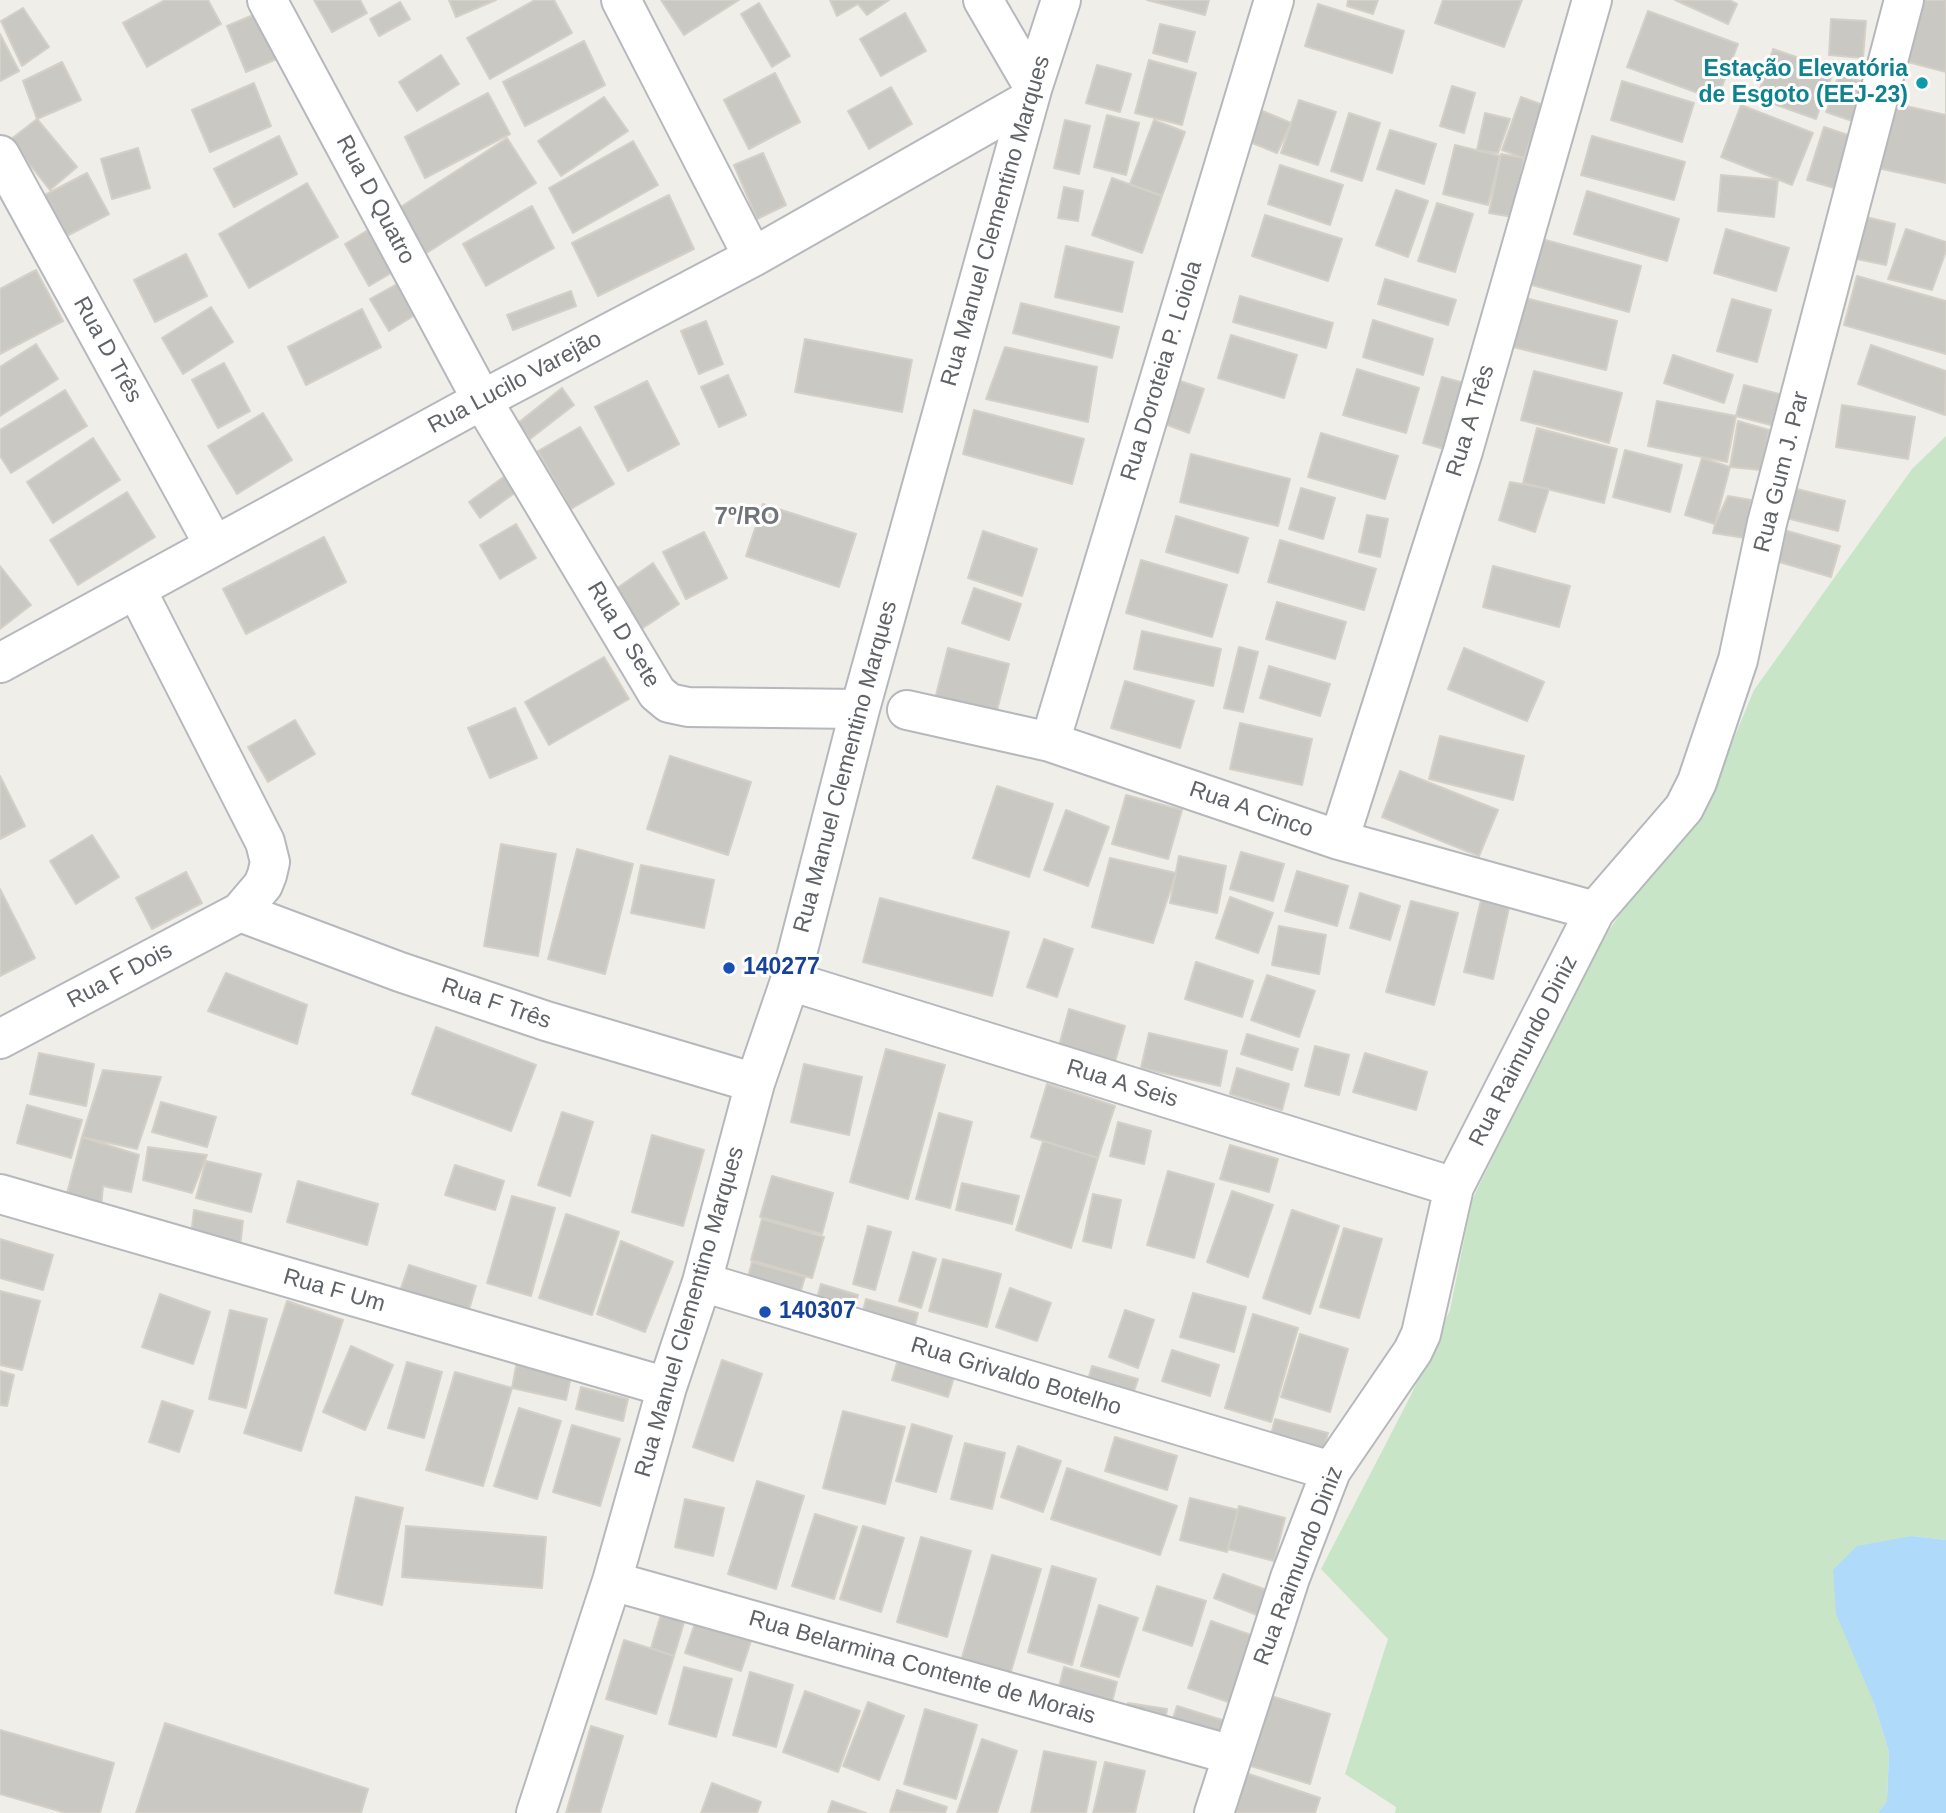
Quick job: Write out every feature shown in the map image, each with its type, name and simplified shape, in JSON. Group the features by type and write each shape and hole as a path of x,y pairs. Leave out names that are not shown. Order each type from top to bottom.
{"street":[{"name":"Rua D Quatro","path":"267,0 482,400"},
{"path":"621,0 753,257"},
{"path":"983,0 1031,93"},
{"name":"Rua Manuel Clementino Marques","path":"536,1813 612,1581 667,1387 702,1282 755,1083 790,981 860,709 1031,93 1061,0"},
{"name":"Rua Doroteia P. Loiola","path":"1050,741 1274,0"},
{"name":"Rua A Três","path":"1339,840 1462,451 1592,0"},
{"name":"Rua Gum J. Par","path":"1595,911 1684,808 1697,782 1738,660 1767,523 1904,0"},
{"name":"Rua Lucilo Varejão","path":"0,663 482,400 753,257 1031,93"},
{"name":"Rua D Três","path":"0,155 214,545"},
{"name":"Rua D Sete","path":"482,400 663,699 688,707 860,709"},
{"path":"136,589 265,842 270,862 267,875 263,885 240,912"},
{"name":"Rua A Cinco","path":"907,709 1050,741 1339,840 1595,911"},
{"name":"Rua Raimundo Diniz","path":"1214,1813 1290,1578 1331,1471 1413,1351 1421,1334 1454,1187 1595,911"},
{"name":"Rua F Dois","path":"0,1040 240,912"},
{"name":"Rua F Três","path":"240,912 400,972 534,1017 755,1083"},
{"name":"Rua A Seis","path":"790,981 1454,1187"},
{"name":"Rua F Um","path":"0,1194 667,1387"},
{"name":"Rua Grivaldo Botelho","path":"702,1282 1331,1471"},
{"name":"Rua Belarmina Contente de Morais","path":"612,1581 1232,1755"}],"green space":[{"path":"1946,436 1946,1540 1912,1536 1874,1703 1889,1752 1887,1801 1878,1813 1395,1813 1396,1807 1345,1774 1388,1639 1321,1569 1410,1397 1450,1310 1472,1200 1587,963 1636,890 1711,793 1754,690 1912,469"}],"water":[{"path":"1912,1536 1946,1540 1946,1813 1878,1813 1887,1801 1889,1752 1874,1703 1836,1614 1833,1570 1857,1546"}],"building":[{"path":"165,0 208,0 221,24 147,67 123,23"},
{"path":"314,0 360,0 367,13 332,32"},
{"path":"449,0 496,0 456,17"},
{"path":"535,0 554,0 572,33 490,79 467,38"},
{"path":"661,0 739,0 684,35"},
{"path":"830,0 889,0 867,15 858,4 837,16"},
{"path":"1147,0 1209,0 1205,15"},
{"path":"1348,0 1378,0 1373,14 1347,6"},
{"path":"1443,0 1522,0 1504,47 1435,23"},
{"path":"1675,0 1729,0 1737,4 1728,24"},
{"name":"Estação Elevatória de Esgoto (EEJ-23)","path":"1921,0 1946,0 1946,183 1873,167"},
{"path":"400,2 410,19 379,36 370,19"},
{"path":"759,3 790,56 772,67 741,14"},
{"path":"1318,4 1404,31 1392,73 1305,46"},
{"path":"23,8 49,47 22,66 1,21"},
{"path":"265,10 284,56 246,72 227,26"},
{"path":"1648,11 1738,44 1717,100 1627,67"},
{"path":"905,13 926,51 881,76 860,39"},
{"path":"1831,19 1866,21 1863,58 1829,55"},
{"path":"1160,24 1195,32 1187,62 1153,53"},
{"path":"0,34 19,71 0,81"},
{"path":"584,41 605,85 525,126 503,82"},
{"path":"1773,49 1834,70 1816,119 1757,98"},
{"path":"441,55 459,84 417,111 399,82"},
{"path":"1149,60 1196,73 1182,125 1135,113"},
{"path":"62,62 81,100 37,119 23,81"},
{"path":"1908,62 1946,72 1946,115 1897,104"},
{"path":"1097,65 1131,74 1120,112 1086,103"},
{"path":"775,73 800,122 749,149 724,100"},
{"path":"1839,74 1872,85 1858,123 1826,112"},
{"path":"1622,81 1694,103 1682,142 1611,120"},
{"path":"254,83 271,126 210,152 192,110"},
{"path":"1452,86 1475,93 1464,133 1440,126"},
{"path":"891,87 912,124 869,149 848,111"},
{"path":"488,93 510,134 425,178 405,137"},
{"path":"604,97 628,131 561,176 538,141"},
{"path":"1521,97 1543,105 1524,158 1502,150"},
{"path":"1299,100 1336,112 1318,165 1281,153"},
{"path":"1741,105 1813,133 1792,185 1721,157"},
{"path":"1258,109 1291,123 1277,153 1245,140"},
{"path":"1349,113 1380,123 1362,181 1331,171"},
{"path":"1485,113 1510,119 1498,153 1477,150"},
{"path":"1107,115 1139,123 1126,175 1094,167"},
{"path":"37,119 77,167 50,190 10,140"},
{"path":"1065,120 1090,126 1079,174 1054,168"},
{"path":"1154,120 1185,132 1162,196 1130,184"},
{"path":"1824,127 1851,136 1834,188 1807,180"},
{"path":"1390,130 1436,144 1424,184 1377,169"},
{"path":"279,136 297,174 234,207 214,169"},
{"path":"1592,136 1685,162 1674,200 1581,175"},
{"path":"507,138 536,183 425,254 396,210"},
{"path":"633,141 658,185 573,233 549,188"},
{"path":"1455,145 1500,156 1488,205 1443,194"},
{"path":"138,148 150,188 112,199 101,159"},
{"path":"763,153 786,205 757,219 734,165"},
{"path":"1501,154 1524,158 1513,217 1489,213"},
{"path":"1280,165 1343,185 1330,225 1268,204"},
{"path":"87,173 109,214 61,239 39,198"},
{"path":"1721,175 1778,180 1774,217 1718,211"},
{"path":"1112,178 1162,196 1142,253 1092,235"},
{"path":"307,183 338,237 249,288 219,234"},
{"path":"1064,187 1083,191 1078,221 1058,218"},
{"path":"1396,190 1428,201 1408,257 1376,245"},
{"path":"1587,191 1679,219 1667,261 1574,234"},
{"path":"669,195 694,249 598,296 572,243"},
{"path":"1437,203 1473,214 1455,272 1418,261"},
{"path":"532,206 554,248 486,286 463,244"},
{"path":"1265,215 1342,239 1328,281 1252,256"},
{"path":"1862,216 1895,224 1886,265 1852,258"},
{"path":"1726,229 1789,248 1776,291 1714,273"},
{"path":"1906,229 1946,242 1946,251 1932,290 1888,279"},
{"path":"368,230 393,272 369,286 345,244"},
{"path":"1538,238 1641,266 1629,312 1525,283"},
{"path":"1066,246 1133,262 1122,312 1055,297"},
{"path":"186,254 207,296 155,322 134,280"},
{"path":"36,270 63,321 0,354 0,289"},
{"path":"1857,276 1946,301 1946,354 1844,325"},
{"path":"1385,279 1456,300 1448,325 1378,304"},
{"path":"397,284 415,315 389,331 370,299"},
{"path":"571,291 576,306 513,330 507,315"},
{"path":"1240,296 1333,323 1326,348 1233,322"},
{"path":"1517,296 1617,321 1606,370 1505,345"},
{"path":"1732,299 1771,310 1757,362 1717,351"},
{"path":"1021,303 1119,327 1112,358 1013,333"},
{"path":"211,307 233,342 183,374 162,338"},
{"path":"362,309 381,347 306,385 288,347"},
{"path":"1373,320 1433,339 1423,375 1363,357"},
{"path":"706,321 723,364 699,374 681,331"},
{"path":"1231,335 1297,355 1284,398 1218,378"},
{"path":"805,339 912,360 902,412 795,392"},
{"path":"36,344 58,379 0,416 0,367"},
{"path":"1871,345 1946,371 1945,415 1858,384"},
{"path":"1005,347 1097,367 1088,422 986,399"},
{"path":"1673,355 1733,375 1724,403 1664,383"},
{"path":"224,363 250,411 218,428 192,380"},
{"path":"1357,369 1419,388 1406,433 1343,415"},
{"path":"1534,371 1622,393 1609,443 1521,420"},
{"path":"728,375 746,415 719,427 701,387"},
{"path":"1442,377 1464,383 1444,449 1423,443"},
{"path":"647,381 679,444 628,471 595,407"},
{"path":"1180,381 1204,389 1189,433 1165,424"},
{"path":"1744,385 1783,395 1775,426 1736,416"},
{"path":"562,388 574,405 530,439 518,423"},
{"path":"65,390 87,426 11,473 0,456 0,430"},
{"path":"1657,401 1736,416 1727,462 1648,446"},
{"path":"1842,405 1915,417 1908,459 1836,447"},
{"path":"974,410 1084,439 1072,484 963,454"},
{"path":"263,413 292,460 237,494 208,446"},
{"path":"1738,421 1769,430 1761,470 1730,467"},
{"path":"580,427 614,484 571,509 538,451"},
{"path":"1537,428 1617,449 1604,503 1523,483"},
{"path":"1321,433 1398,456 1385,499 1308,477"},
{"path":"93,438 120,480 53,523 27,482"},
{"path":"1625,450 1682,465 1670,512 1613,497"},
{"path":"1191,454 1290,479 1278,526 1180,502"},
{"path":"1702,458 1730,467 1715,524 1685,515"},
{"path":"505,476 516,492 480,518 469,502"},
{"path":"1510,482 1549,489 1535,532 1499,520"},
{"path":"1789,487 1845,501 1838,531 1782,517"},
{"path":"1301,488 1335,498 1323,539 1289,529"},
{"path":"127,492 155,537 78,585 50,540"},
{"path":"1728,496 1751,500 1745,538 1713,533"},
{"path":"763,504 856,534 839,587 746,556"},
{"path":"1367,515 1388,519 1380,557 1359,552"},
{"path":"1176,516 1248,538 1238,573 1166,552"},
{"path":"516,524 536,558 500,579 480,545"},
{"path":"1777,528 1840,546 1831,577 1769,559"},
{"path":"983,531 1037,549 1022,596 968,578"},
{"path":"704,532 727,578 686,599 663,552"},
{"path":"324,537 346,582 246,634 223,589"},
{"path":"1280,540 1376,569 1364,610 1268,582"},
{"path":"1141,560 1227,585 1212,637 1126,613"},
{"path":"653,563 679,604 640,630 613,591"},
{"path":"0,566 31,605 0,629"},
{"path":"1493,566 1570,586 1559,627 1483,607"},
{"path":"974,588 1021,604 1009,640 962,623"},
{"path":"1277,602 1346,622 1335,659 1266,639"},
{"path":"1142,631 1221,649 1213,686 1134,669"},
{"path":"1239,647 1258,652 1243,712 1224,708"},
{"path":"948,648 1009,664 996,714 935,699"},
{"path":"1464,648 1544,682 1527,721 1448,689"},
{"path":"604,657 629,699 549,745 525,702"},
{"path":"1269,666 1330,684 1320,716 1260,698"},
{"path":"1125,681 1194,701 1180,748 1111,728"},
{"path":"515,708 537,758 490,778 468,728"},
{"path":"295,720 315,754 268,782 248,747"},
{"path":"1240,723 1312,739 1302,785 1230,769"},
{"path":"1440,736 1524,756 1513,800 1429,779"},
{"path":"670,756 751,782 728,855 647,829"},
{"path":"1400,771 1498,810 1479,856 1382,817"},
{"path":"0,776 25,826 0,839"},
{"path":"997,786 1053,804 1029,877 973,858"},
{"path":"1126,795 1182,810 1168,859 1112,844"},
{"path":"1066,810 1109,827 1088,886 1044,870"},
{"path":"92,835 119,877 76,904 50,861"},
{"path":"501,844 556,854 538,956 484,946"},
{"path":"577,849 633,864 605,974 548,959"},
{"path":"1241,852 1284,864 1273,901 1230,889"},
{"path":"1179,856 1226,866 1217,913 1170,903"},
{"path":"1110,858 1176,873 1153,943 1092,927"},
{"path":"641,865 714,880 704,928 631,913"},
{"path":"1297,871 1348,886 1337,926 1285,911"},
{"path":"186,872 202,903 152,929 136,898"},
{"path":"0,889 35,958 0,976"},
{"path":"1360,893 1400,906 1390,940 1350,928"},
{"path":"1230,897 1273,913 1258,953 1216,938"},
{"path":"880,898 1009,932 992,996 863,962"},
{"path":"1481,900 1509,908 1493,979 1464,972"},
{"path":"1411,901 1458,913 1434,1005 1386,992"},
{"path":"1279,926 1326,935 1319,974 1272,965"},
{"path":"1044,939 1073,949 1057,997 1027,987"},
{"path":"1196,962 1253,981 1242,1017 1185,999"},
{"path":"226,973 307,1005 297,1044 208,1011"},
{"path":"1267,975 1315,991 1299,1037 1251,1020"},
{"path":"1069,1009 1125,1026 1115,1062 1059,1046"},
{"path":"436,1027 536,1065 511,1131 412,1094"},
{"path":"1149,1033 1227,1051 1220,1086 1141,1068"},
{"path":"1247,1034 1298,1049 1292,1070 1241,1054"},
{"path":"1315,1046 1349,1055 1339,1095 1305,1086"},
{"path":"886,1049 945,1065 908,1199 850,1182"},
{"path":"39,1053 94,1064 86,1106 30,1094"},
{"path":"1365,1053 1427,1072 1416,1110 1353,1092"},
{"path":"804,1064 862,1077 849,1135 791,1122"},
{"path":"1237,1068 1289,1084 1282,1110 1230,1094"},
{"path":"103,1070 161,1077 137,1149 82,1137"},
{"path":"1047,1084 1115,1106 1098,1158 1031,1137"},
{"path":"161,1102 216,1117 207,1147 152,1132"},
{"path":"27,1105 82,1120 71,1158 17,1143"},
{"path":"562,1112 593,1122 570,1196 538,1185"},
{"path":"939,1113 972,1122 950,1208 916,1199"},
{"path":"1118,1122 1151,1131 1144,1164 1110,1156"},
{"path":"652,1135 704,1150 683,1226 632,1212"},
{"path":"82,1137 139,1155 131,1192 103,1186 101,1209 66,1197"},
{"path":"1043,1141 1098,1158 1071,1248 1016,1230"},
{"path":"1230,1145 1278,1159 1269,1192 1220,1179"},
{"path":"148,1147 207,1155 192,1193 143,1180"},
{"path":"206,1161 261,1174 251,1212 196,1198"},
{"path":"455,1165 504,1181 495,1210 445,1195"},
{"path":"1168,1171 1214,1184 1194,1258 1147,1245"},
{"path":"772,1176 833,1193 822,1234 760,1217"},
{"path":"298,1181 378,1204 367,1245 287,1222"},
{"path":"962,1183 1019,1196 1012,1224 956,1210"},
{"path":"1232,1191 1273,1205 1248,1277 1207,1262"},
{"path":"1093,1194 1121,1200 1111,1248 1083,1241"},
{"path":"512,1196 555,1208 531,1296 487,1283"},
{"path":"194,1210 243,1221 240,1247 191,1235"},
{"path":"1292,1210 1339,1226 1310,1314 1263,1298"},
{"path":"566,1214 619,1232 592,1315 539,1298"},
{"path":"762,1219 824,1237 812,1278 751,1260"},
{"path":"868,1226 891,1232 875,1290 853,1284"},
{"path":"1344,1228 1382,1239 1359,1318 1320,1307"},
{"path":"0,1239 53,1255 43,1290 0,1278"},
{"path":"621,1241 673,1262 645,1332 597,1314"},
{"path":"913,1252 936,1259 921,1308 899,1301"},
{"path":"943,1259 1001,1274 987,1327 929,1311"},
{"path":"752,1262 805,1277 797,1303 745,1288"},
{"path":"409,1265 476,1286 468,1313 400,1291"},
{"path":"821,1284 858,1295 851,1320 814,1309"},
{"path":"1010,1288 1051,1303 1037,1341 996,1327"},
{"path":"0,1291 40,1301 22,1370 0,1365"},
{"path":"1193,1293 1246,1307 1234,1352 1180,1337"},
{"path":"160,1294 210,1312 193,1364 142,1347"},
{"path":"866,1299 918,1313 912,1337 860,1323"},
{"path":"287,1301 343,1320 301,1451 244,1433"},
{"path":"230,1310 267,1319 246,1408 209,1399"},
{"path":"1125,1310 1154,1320 1138,1368 1109,1357"},
{"path":"1253,1314 1298,1328 1271,1422 1225,1408"},
{"path":"1300,1334 1348,1349 1330,1412 1281,1397"},
{"path":"351,1346 393,1365 365,1430 323,1412"},
{"path":"1172,1350 1219,1365 1210,1396 1162,1381"},
{"path":"899,1356 955,1374 948,1397 892,1380"},
{"path":"722,1360 762,1374 733,1461 693,1447"},
{"path":"517,1361 572,1372 566,1400 512,1388"},
{"path":"407,1362 442,1372 424,1438 388,1428"},
{"path":"1092,1366 1138,1379 1130,1404 1085,1390"},
{"path":"0,1371 14,1375 7,1406 0,1405"},
{"path":"455,1372 512,1388 483,1486 426,1470"},
{"path":"581,1387 628,1399 623,1421 576,1409"},
{"path":"162,1401 193,1411 179,1452 149,1442"},
{"path":"519,1408 561,1421 537,1499 494,1486"},
{"path":"843,1411 905,1427 885,1504 823,1488"},
{"path":"1275,1419 1328,1433 1320,1462 1268,1447"},
{"path":"912,1424 952,1436 936,1492 896,1481"},
{"path":"572,1425 620,1439 600,1506 553,1492"},
{"path":"1115,1437 1177,1456 1167,1490 1105,1471"},
{"path":"965,1443 1005,1453 992,1509 951,1499"},
{"path":"1018,1446 1061,1461 1043,1512 1001,1497"},
{"path":"1067,1468 1177,1506 1160,1555 1051,1519"},
{"path":"757,1481 804,1496 776,1589 728,1574"},
{"path":"356,1497 403,1508 382,1605 335,1593"},
{"path":"1190,1498 1238,1510 1227,1552 1180,1540"},
{"path":"685,1499 724,1508 713,1556 675,1547"},
{"path":"1239,1506 1285,1518 1274,1561 1228,1549"},
{"path":"815,1514 857,1527 834,1599 792,1586"},
{"path":"406,1526 546,1537 542,1588 402,1577"},
{"path":"863,1526 904,1538 881,1612 840,1599"},
{"path":"921,1537 971,1551 947,1637 897,1622"},
{"path":"992,1555 1041,1569 1007,1685 958,1671"},
{"path":"1052,1566 1096,1579 1072,1665 1028,1652"},
{"path":"1223,1574 1272,1592 1262,1617 1214,1598"},
{"path":"1157,1586 1206,1601 1192,1646 1143,1630"},
{"path":"1099,1605 1138,1618 1119,1677 1081,1666"},
{"path":"662,1611 685,1619 674,1656 651,1648"},
{"path":"696,1620 752,1638 741,1671 685,1653"},
{"path":"1211,1621 1254,1636 1231,1703 1188,1688"},
{"path":"624,1640 674,1656 656,1714 606,1699"},
{"path":"684,1667 732,1679 716,1737 669,1724"},
{"path":"1064,1667 1117,1682 1112,1702 1059,1687"},
{"path":"750,1672 793,1685 776,1747 733,1735"},
{"path":"805,1691 860,1711 838,1772 783,1752"},
{"path":"1271,1696 1330,1714 1310,1784 1251,1766"},
{"path":"868,1702 904,1716 879,1780 843,1766"},
{"path":"1128,1703 1167,1709 1164,1728 1125,1721"},
{"path":"1177,1706 1232,1723 1224,1747 1169,1731"},
{"path":"925,1709 977,1725 956,1799 904,1784"},
{"path":"165,1723 368,1789 361,1813 136,1813"},
{"path":"591,1726 623,1736 600,1813 566,1813"},
{"path":"0,1730 114,1763 100,1813 66,1813 0,1794"},
{"path":"982,1739 1017,1751 997,1813 957,1813"},
{"path":"1044,1751 1096,1762 1086,1813 1031,1813"},
{"path":"1105,1762 1145,1771 1135,1813 1093,1813"},
{"path":"1243,1772 1320,1798 1315,1813 1229,1813"},
{"path":"712,1783 761,1802 757,1813 701,1813"},
{"path":"897,1790 947,1807 945,1813 890,1812"},
{"path":"832,1801 866,1813 828,1813"}],"place":[{"name":"Estação Elevatória de Esgoto (EEJ-23)","path":"1922,83"},
{"name":"140277","path":"729,968"},
{"name":"140307","path":"765,1312"}],"district":[{"name":"7º/RO","path":"747,517"}]}
